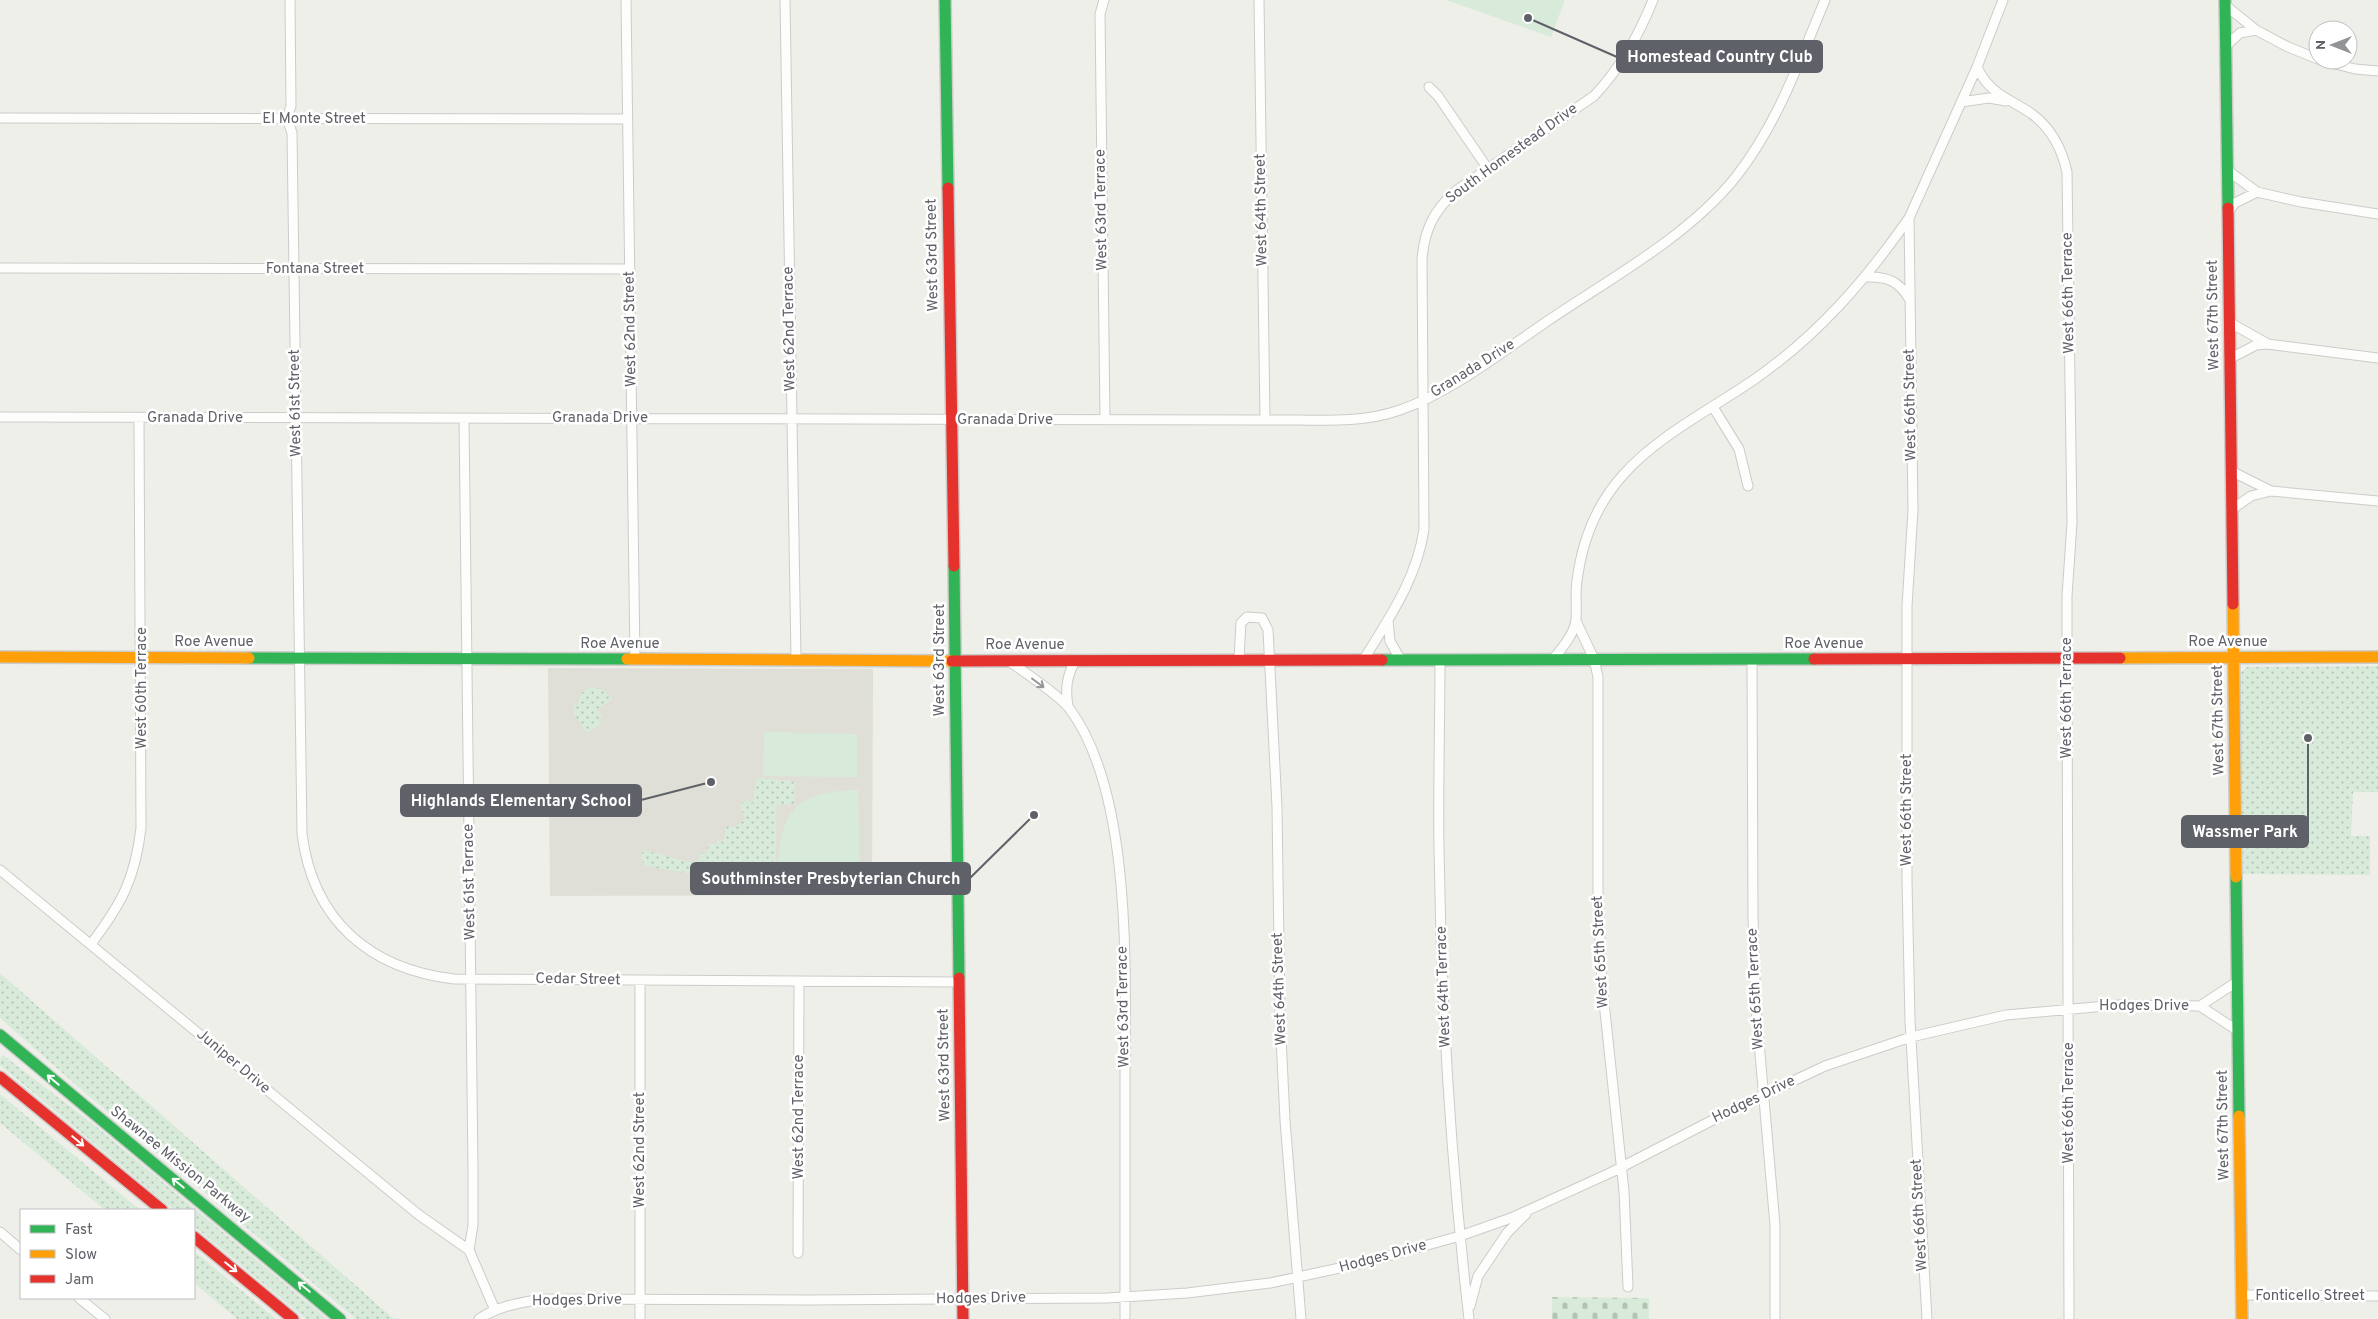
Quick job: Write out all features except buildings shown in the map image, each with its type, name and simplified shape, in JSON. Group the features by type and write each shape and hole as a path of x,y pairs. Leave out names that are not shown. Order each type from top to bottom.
{"main road":[{"name":"West 63rd Street","path":"945,0 950,420 956,660 963,1319"},
{"name":"West 67th Street","path":"2225,3 2242,1319"},
{"name":"Roe Avenue","path":"0,657 467,657 1009,661 2378,657"},
{"name":"Shawnee Mission Parkway","path":"0,1035 340,1319"},
{"path":"0,1077 161,1209"},
{"path":"195,1238 293,1319"}],"street":[{"name":"West 61st Street","path":"290,0 291,106 287,118 292,133 301,808"},
{"name":"West 62nd Street","path":"626,0 635,659"},
{"name":"West 62nd Terrace","path":"785,0 796,659"},
{"path":"1094,0 1100,14"},
{"name":"West 63rd Terrace","path":"1104,0 1100,14 1104,420"},
{"name":"West 64th Street","path":"1259,0 1265,420"},
{"name":"South Homestead Drive","path":"1364,659 1412,576 1421,552 1425,512 1422,260 1426,234 1431,221 1444,202 1488,169 1594,96 1612,77 1630,50 1653,0"},
{"name":"Granada Drive","path":"0,417 1265,420 1352,419 1401,410 1446,388 1666,241 1711,204 1734,179 1766,135 1779,110 1825,0"},
{"name":"West 66th Street","path":"1927,1319 1911,1037 1907,880 1907,606 1912,510 1909,218 1962,102 2003,0"},
{"path":"2225,3 2256,30 2308,55"},
{"path":"2226,46 2240,33 2256,30"},
{"name":"West 66th Terrace","path":"1977,67 1994,91 2031,114 2046,126 2056,140 2067,172 2072,523 2067,596 2066,658 2069,1319"},
{"path":"2358,69 2378,71"},
{"path":"1429,87 1438,96 1488,169"},
{"name":"West 66th Terrace","path":"1962,102 1989,98 2009,102"},
{"name":"El Monte Street","path":"0,118 628,119"},
{"path":"2227,170 2257,192 2301,202 2378,214"},
{"path":"2228,212 2236,203 2257,192"},
{"name":"West 65th Street","path":"1554,658 1566,642 1576,621 1577,583 1582,550 1594,517 1602,502 1623,474 1644,455 1778,362 1819,328 1866,277 1909,218"},
{"name":"Fontana Street","path":"0,268 630,269"},
{"path":"1866,277 1879,276 1891,279 1902,288 1910,300"},
{"path":"2229,322 2267,344"},
{"path":"2230,359 2256,345 2267,344 2378,358"},
{"path":"1713,407 1739,449 1748,486"},
{"name":"West 60th Terrace","path":"91,944 119,905 132,877 141,828 142,657 139,418"},
{"name":"West 61st Terrace","path":"464,418 473,1225 469,1250"},
{"path":"2231,471 2271,491"},
{"path":"2231,510 2251,496 2271,491 2378,501"},
{"path":"1239,659 1239,626 1244,619 1253,616 1262,618 1266,622 1269,659"},
{"path":"1388,620 1390,641 1400,659"},
{"name":"West 65th Street","path":"1576,621 1594,658 1598,677 1598,894 1602,984 1622,1167 1628,1287"},
{"name":"West 64th Street","path":"1269,659 1277,807 1280,1026 1284,1120 1301,1319"},
{"name":"West 64th Terrace","path":"1440,659 1439,847 1447,1064 1460,1236 1469,1316"},
{"name":"West 65th Terrace","path":"1752,659 1753,918 1756,1008 1775,1225 1775,1319"},
{"name":"West 63rd Terrace","path":"1009,661 1068,706"},
{"name":"West 63rd Terrace","path":"1076,661 1066,680 1065,690 1068,706 1084,733 1099,768 1109,801 1115,837 1124,946 1125,1319"},
{"name":"Cedar Street","path":"301,808 302,834 310,874 324,903 351,936 387,962 415,973 454,979 959,982"},
{"name":"Juniper Drive","path":"0,870 419,1215 469,1250"},
{"name":"West 62nd Street","path":"640,981 640,1319"},
{"path":"2200,1006 2238,981"},
{"name":"West 62nd Terrace","path":"798,1253 799,982"},
{"name":"Hodges Drive","path":"479,1319 511,1304 542,1299 962,1300 1125,1297 1197,1292 1297,1278 1363,1263 1460,1236 1528,1212 1825,1066 1911,1037 2006,1015 2116,1005 2200,1006 2238,1031"},
{"name":"West 64th Terrace","path":"1469,1316 1478,1276 1507,1233 1528,1212"},
{"path":"0,1232 20,1249"},
{"path":"469,1250 495,1310"},
{"name":"Fonticello Street","path":"2242,1295 2378,1296"},
{"path":"80,1299 105,1319"}],"shaded area":[{"path":"548,668 873,669 872,895 550,896"}],"green space":[{"path":"1446,0 1565,0 1551,37"},
{"path":"2378,666 2378,792 2353,792 2351,836 2370,836 2370,875 2240,874 2238,675 2247,667"},
{"path":"592,687 603,690 612,699 597,709 602,717 599,719 601,724 587,733 574,714 574,706 577,705 581,693"},
{"path":"764,733 857,735 857,777 763,776"},
{"path":"759,778 776,779 782,782 789,780 795,783 794,804 776,805 776,883 699,875 646,866 641,860 643,850 694,863 699,861 701,853 706,854 709,843 716,845 718,841 723,842 727,826 736,827 745,819 740,805 747,800 753,803 756,781"},
{"path":"858,790 860,877 857,882 846,885 831,881 778,878 781,838 786,823 793,811 803,802 817,795"},
{"path":"0,973 394,1319 356,1319 83,1091 0,1018"},
{"path":"3,1055 93,1124 195,1209 173,1209 0,1065 0,1059"},
{"path":"0,1094 139,1209 104,1209 0,1123"},
{"path":"195,1209 327,1319 306,1319 195,1227"},
{"path":"195,1252 276,1319 237,1319 195,1284"},
{"path":"1552,1297 1649,1298 1649,1319 1552,1319"}],"traffic: fast":[{"path":"945,0 948,188"},
{"path":"2225,0 2228,208"},
{"path":"954,566 959,978"},
{"path":"249,658 627,659"},
{"path":"1382,660 1814,659"},
{"path":"2236,877 2239,1116"},
{"path":"0,1035 340,1319"}],"traffic: slow":[{"path":"2233,604 2236,877"},
{"path":"0,657 249,658"},
{"path":"2120,658 2378,657"},
{"path":"627,659 952,661"},
{"path":"2239,1116 2242,1319"}],"traffic: jam":[{"path":"948,188 954,566"},
{"path":"2228,208 2233,604"},
{"path":"1814,659 2120,658"},
{"path":"952,661 1382,660"},
{"path":"959,978 963,1319"},
{"path":"0,1077 161,1209"},
{"path":"195,1238 293,1319"}],"place":[{"name":"Homestead Country Club","path":"1528,18"},
{"name":"Wassmer Park","path":"2308,738"},
{"name":"Highlands Elementary School","path":"711,782"},
{"name":"Southminster Presbyterian Church","path":"1034,815"}]}
